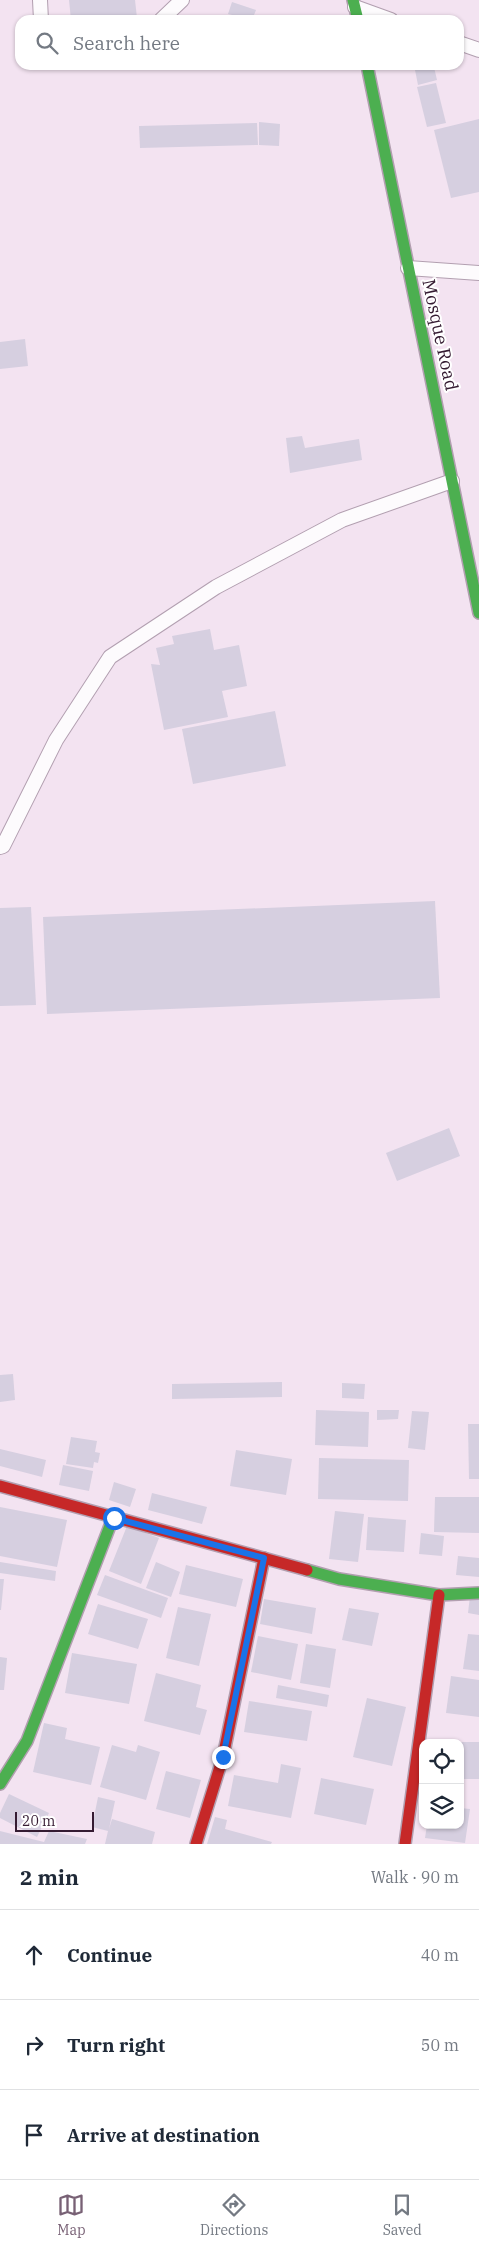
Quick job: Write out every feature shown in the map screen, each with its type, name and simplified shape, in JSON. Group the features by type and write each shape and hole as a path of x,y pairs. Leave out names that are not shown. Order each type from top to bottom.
{"street":[{"name":"Mosque Road","path":"368,70 479,613"},
{"path":"0,1486 363,1584 440,1595 479,1593"},
{"path":"0,1784 27,1741 114,1518"},
{"path":"196,1844 223,1757 264,1558"},
{"path":"405,1844 440,1595"}],"lane":[{"path":"40,0 41,15"},
{"path":"166,15 182,0"},
{"path":"355,9 375,15"},
{"path":"464,45 479,50"},
{"path":"408,268 479,273"},
{"path":"0,847 3,846 56,740 110,657 216,587 342,520 452,481"}],"building":[{"path":"69,0 135,0 137,15 70,15"},
{"path":"232,2 256,10 254,15 228,14"},
{"path":"415,70 435,70 437,80 418,85"},
{"path":"436,83 446,123 427,127 417,87"},
{"path":"479,119 479,192 451,198 434,130"},
{"path":"259,122 280,124 279,146 259,145"},
{"path":"257,123 258,145 140,148 139,126"},
{"path":"25,339 28,366 0,369 0,342"},
{"path":"302,436 305,448 359,439 362,460 290,473 286,438"},
{"path":"210,629 214,650 239,645 247,686 222,691 228,717 164,730 151,664 160,665 156,648 174,644 172,636"},
{"path":"275,711 286,766 193,784 182,729"},
{"path":"435,901 440,998 47,1014 43,917"},
{"path":"31,907 36,1005 0,1006 0,908"},
{"path":"449,1128 460,1156 397,1181 386,1153"},
{"path":"13,1374 15,1400 0,1402 0,1375"},
{"path":"282,1382 282,1397 172,1399 172,1384"},
{"path":"342,1383 365,1384 364,1399 342,1398"},
{"path":"316,1410 369,1412 368,1447 315,1445"},
{"path":"377,1410 399,1410 398,1419 377,1420"},
{"path":"412,1411 429,1412 425,1450 408,1448"},
{"path":"468,1424 479,1424 479,1479 469,1479"},
{"path":"71,1437 97,1441 95,1452 100,1453 98,1463 94,1462 93,1468 66,1464"},
{"path":"0,1449 46,1460 42,1477 0,1466"},
{"path":"236,1450 292,1459 286,1495 230,1486"},
{"path":"319,1458 409,1460 408,1501 318,1499"},
{"path":"63,1465 93,1471 89,1491 59,1485"},
{"path":"114,1482 136,1489 130,1507 109,1500"},
{"path":"152,1493 207,1507 202,1524 148,1510"},
{"path":"435,1497 479,1497 479,1533 434,1532"},
{"path":"0,1507 67,1520 57,1567 0,1556"},
{"path":"335,1511 364,1514 358,1562 329,1559"},
{"path":"368,1517 406,1520 404,1552 366,1550"},
{"path":"127,1526 159,1538 141,1584 109,1571"},
{"path":"421,1533 444,1536 442,1556 419,1554"},
{"path":"458,1556 479,1558 479,1577 456,1575"},
{"path":"0,1562 56,1571 55,1581 0,1573"},
{"path":"156,1562 180,1572 171,1597 146,1588"},
{"path":"186,1565 243,1579 236,1607 179,1594"},
{"path":"105,1575 168,1598 161,1618 97,1595"},
{"path":"0,1579 4,1579 1,1610 0,1610"},
{"path":"470,1596 479,1597 479,1615 468,1613"},
{"path":"264,1599 316,1608 312,1634 260,1624"},
{"path":"98,1604 148,1619 138,1649 88,1634"},
{"path":"178,1607 211,1614 199,1666 166,1658"},
{"path":"349,1608 379,1613 372,1646 342,1640"},
{"path":"468,1634 479,1635 479,1671 463,1669"},
{"path":"258,1636 298,1644 291,1680 251,1672"},
{"path":"306,1644 336,1649 330,1688 300,1683"},
{"path":"72,1653 137,1664 129,1704 65,1693"},
{"path":"0,1657 7,1658 4,1690 0,1690"},
{"path":"156,1673 201,1685 196,1707 207,1710 200,1735 144,1721"},
{"path":"451,1676 479,1680 479,1717 446,1713"},
{"path":"278,1685 329,1695 327,1707 276,1698"},
{"path":"367,1698 406,1707 392,1766 353,1757"},
{"path":"249,1701 312,1711 307,1741 244,1732"},
{"path":"44,1723 67,1728 65,1739 100,1747 91,1785 33,1772"},
{"path":"464,1742 479,1742 479,1779 464,1779"},
{"path":"112,1745 136,1752 138,1745 160,1752 146,1800 100,1787"},
{"path":"281,1764 301,1768 291,1818 228,1806 234,1775 278,1783"},
{"path":"166,1771 201,1780 190,1818 156,1809"},
{"path":"321,1778 374,1789 366,1825 314,1814"},
{"path":"9,1794 49,1813 37,1837 0,1818 0,1813"},
{"path":"98,1797 115,1801 109,1829 112,1819 155,1832 152,1844 105,1844 108,1831 92,1827"},
{"path":"464,1808 470,1809 465,1843 425,1838 426,1829 464,1829"},
{"path":"215,1817 227,1820 225,1829 272,1842 271,1844 207,1844"},
{"path":"0,1831 44,1842 49,1831 87,1839 85,1844 0,1844"}],"traffic: fast":[{"path":"353,0 357,15"},
{"path":"368,70 479,613"},
{"path":"0,1784 27,1741 113,1518"},
{"path":"307,1570 339,1579 439,1595 479,1593"}],"traffic: jam":[{"path":"0,1486 307,1570"},
{"path":"196,1844 223,1757 264,1558"},
{"path":"405,1844 439,1595"}],"route":[{"path":"114,1518 264,1558 223,1757"}]}
